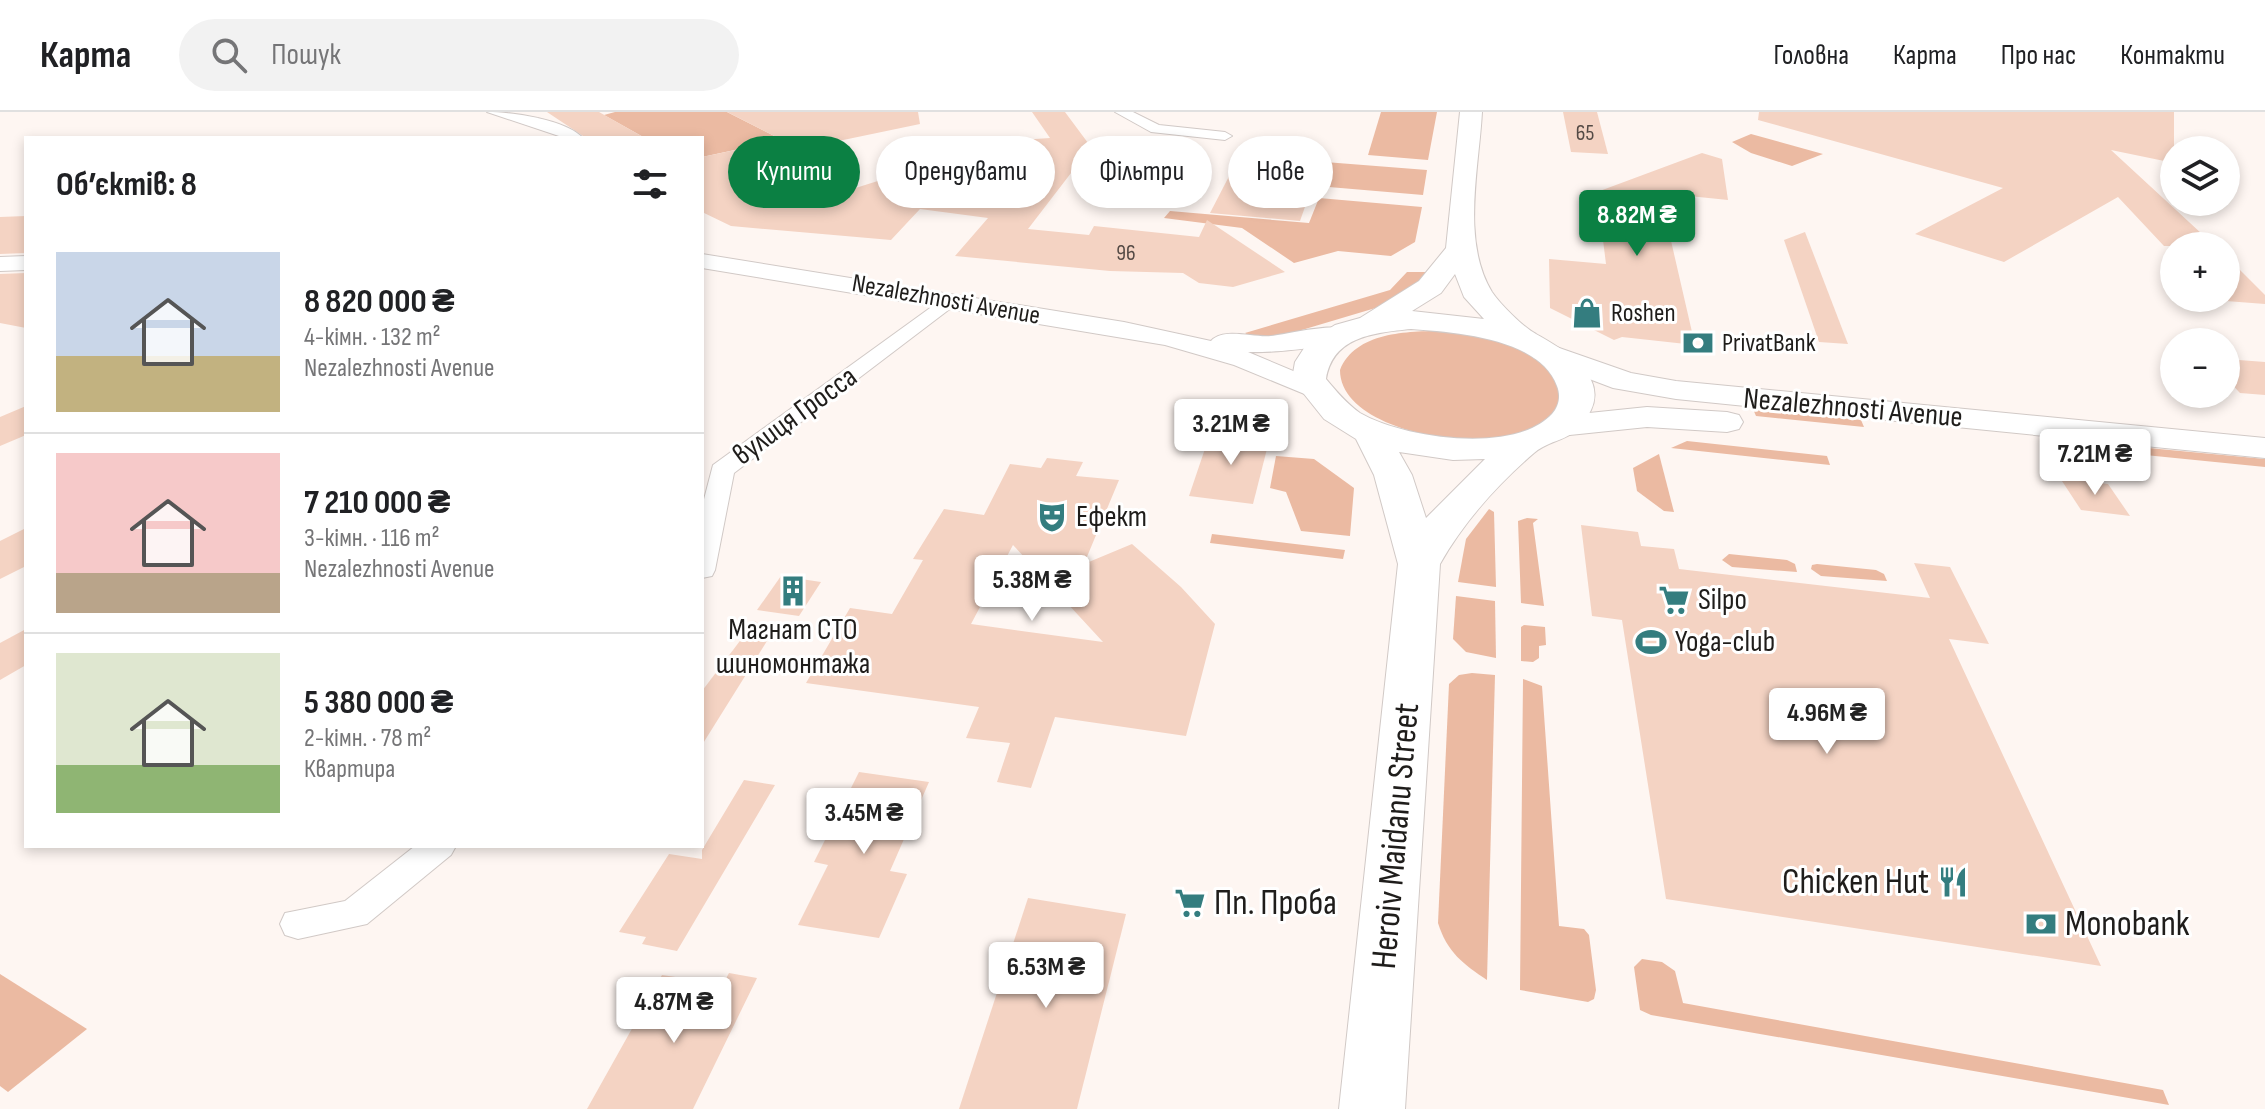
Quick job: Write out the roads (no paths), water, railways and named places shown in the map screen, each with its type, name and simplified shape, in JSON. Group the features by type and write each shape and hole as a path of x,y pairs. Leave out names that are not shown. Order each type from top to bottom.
{"main road":[{"path":"1471,112 1460,249 1479,297 1497,318 1569,374 1576,386 1574,410 1560,426"},
{"path":"1460,249 1430,287 1326,343 1309,366 1309,379 1346,420 1370,431 1448,448 1488,448 1524,442 1560,426 1732,410"},
{"path":"1352,330 1438,321 1491,330 1624,381 1732,410"},
{"name":"Nezalezhnosti Avenue","path":"1732,410 2265,448"},
{"name":"Nezalezhnosti Avenue","path":"1732,410 2265,475"},
{"path":"1370,431 1393,475 1419,564"},
{"path":"1419,564 1440,527 1524,442"},
{"name":"Heroiv Maidanu Street","path":"1372,1109 1419,564"}],"street":[{"path":"494,112 572,136"},
{"path":"1122,112 1156,129 1225,136"},
{"name":"Nezalezhnosti Avenue","path":"704,261 1190,342"},
{"path":"0,264 24,263"},
{"name":"вулиця Гросса","path":"704,560 722,470 948,301"},
{"path":"1190,342 1267,345 1352,330"},
{"path":"1190,342 1281,373 1319,392"},
{"path":"298,924 354,914 436,848"}],"place":[{"name":"Roshen","path":"1587,313"},
{"name":"PrivatBank","path":"1698,343"},
{"name":"Ефект","path":"1052,517"},
{"name":"Магнат СТО шиномонтажа","path":"793,591"},
{"name":"Silpo","path":"1674,600"},
{"name":"Yoga-club","path":"1651,642"},
{"name":"Chicken Hut","path":"1953,882"},
{"name":"Пп. Проба","path":"1190,903"},
{"name":"Monobank","path":"2041,924"}]}
